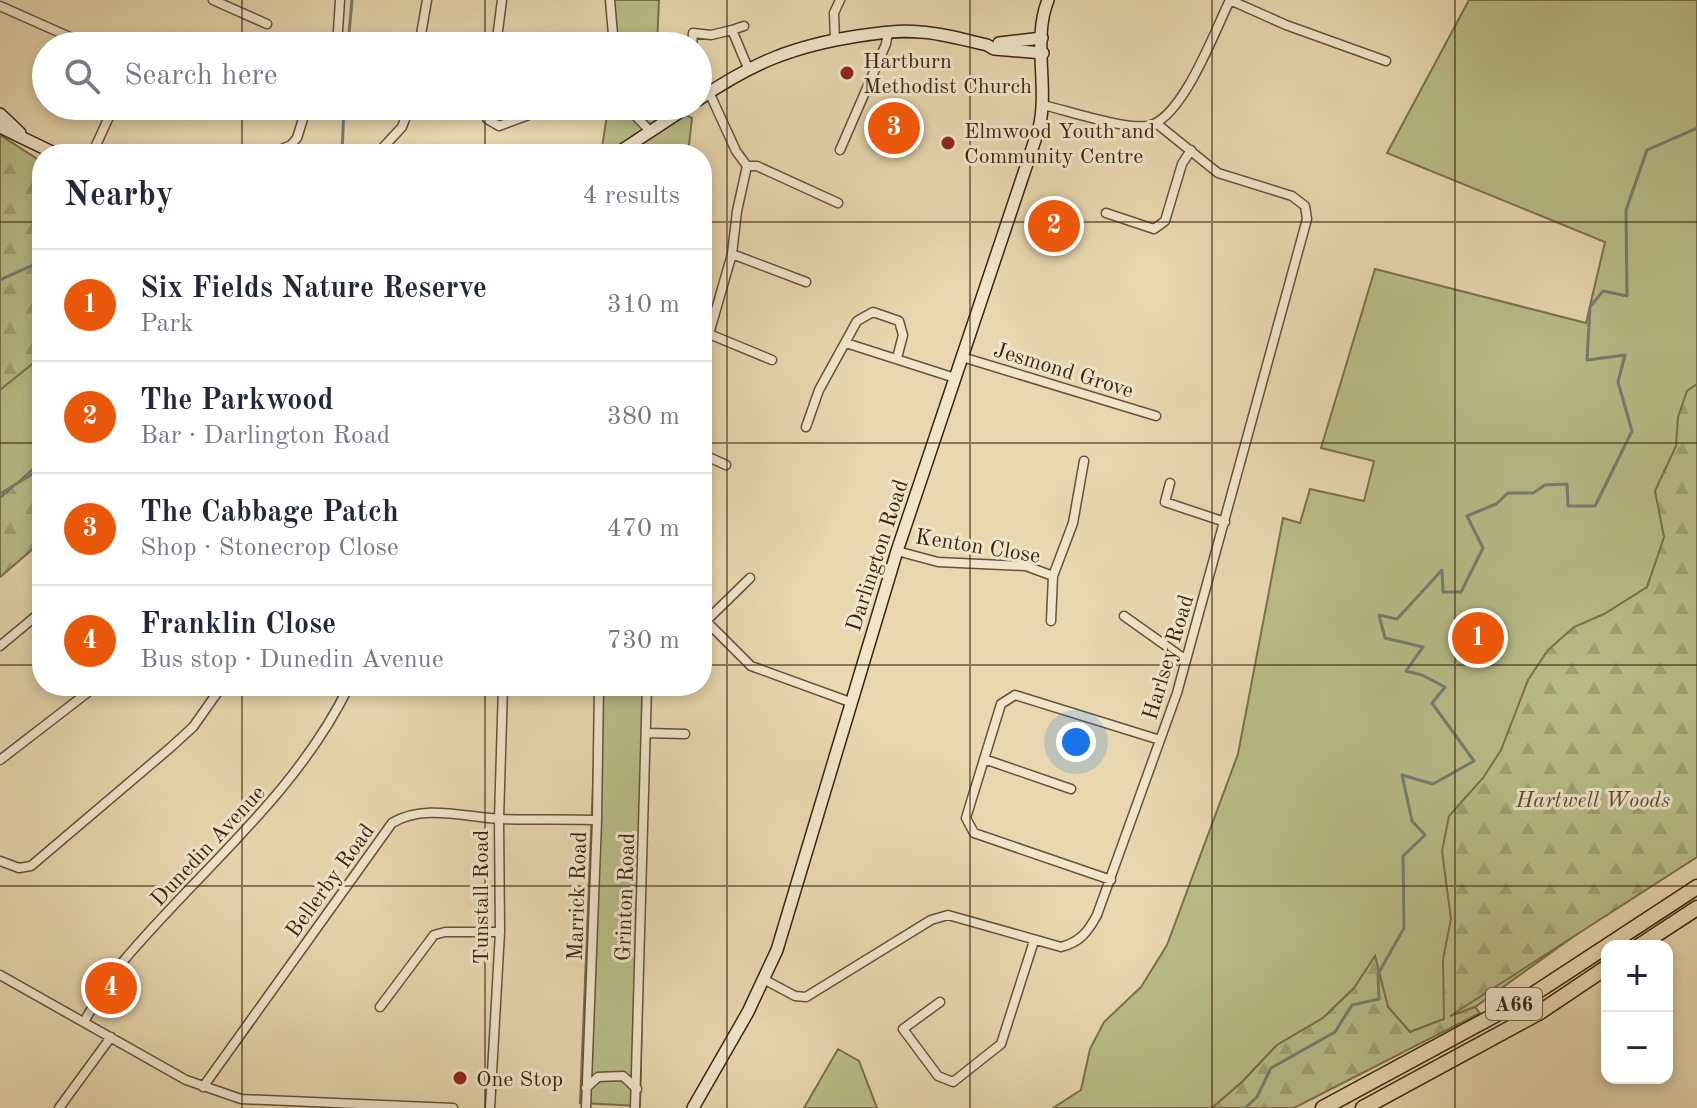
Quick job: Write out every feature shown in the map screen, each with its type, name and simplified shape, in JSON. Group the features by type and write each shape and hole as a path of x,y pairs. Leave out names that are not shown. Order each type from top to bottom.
{"highway":[{"name":"A66","path":"1323,1108 1532,995 1697,887"},
{"path":"1648,940 1697,908"},
{"name":"A66","path":"1363,1108 1540,1012 1601,971"}],"street":[{"path":"213,0 267,24"},
{"path":"338,32 340,0"},
{"path":"421,32 427,0"},
{"path":"498,32 502,0"},
{"path":"610,0 613,32"},
{"path":"835,40 834,13 840,0"},
{"name":"Darlington Road","path":"693,1108 765,980 777,950 897,551 1027,165 1043,105 1042,38 1044,9 1048,0"},
{"path":"1043,105 1123,123 1146,126 1156,123 1166,117 1182,96 1230,0 1286,25 1386,61"},
{"path":"0,6 58,32"},
{"path":"712,35 744,26"},
{"path":"732,30 748,68"},
{"path":"840,150 886,44 888,32"},
{"path":"712,90 748,68 784,52 888,32 924,32 994,49 1043,53"},
{"path":"987,45 1042,38"},
{"path":"712,99 736,151 747,166 732,254 712,316"},
{"path":"0,114 25,138"},
{"path":"97,144 108,120"},
{"path":"292,144 303,120"},
{"path":"386,144 405,120"},
{"path":"489,120 499,126 515,120"},
{"path":"639,120 651,132"},
{"path":"632,144 669,120"},
{"name":"Harlsey Road","path":"765,980 795,996 806,997 931,920 948,915 1061,947 1075,943 1089,931 1111,880 1186,660 1307,219 1305,206 1292,196 1218,173 1156,123"},
{"path":"0,127 37,144"},
{"path":"1106,213 1154,229 1165,221 1182,164 1191,150"},
{"path":"747,166 757,166 838,203"},
{"path":"732,254 806,282"},
{"path":"806,427 819,390 857,321 873,312 899,321 903,335 897,358"},
{"path":"712,337 772,360"},
{"path":"846,343 955,378"},
{"name":"Jesmond Grove","path":"962,357 1156,416"},
{"path":"712,459 726,465"},
{"name":"Kenton Close","path":"1051,621 1053,576 1073,523 1084,461"},
{"path":"1170,483 1165,502 1225,522"},
{"name":"Kenton Close","path":"897,551 938,562 1026,566 1053,576"},
{"path":"712,612 750,578"},
{"path":"1124,616 1186,660"},
{"path":"0,646 32,619"},
{"path":"712,627 751,666 850,702"},
{"path":"1111,880 974,833 966,818 1001,704 1015,695 1160,740"},
{"path":"0,760 83,696"},
{"path":"0,861 19,868 31,866 193,727 215,696"},
{"name":"Dunedin Avenue","path":"84,1022 118,967 263,812 289,780 343,696"},
{"name":"Tunstall Road","path":"490,1108 500,932 503,696"},
{"name":"Marrick Road","path":"586,1108 599,696"},
{"name":"Grinton Road","path":"635,1108 647,696"},
{"path":"646,733 685,734"},
{"path":"984,759 1071,789"},
{"name":"Bellerby Road","path":"203,1087 392,823 414,815 461,813 499,819 597,820"},
{"path":"380,1007 434,935 445,932 500,932"},
{"path":"940,1002 903,1029 938,1076 953,1082 1001,1044 1034,941"},
{"path":"0,975 203,1087 241,1099 453,1108"},
{"path":"59,1108 111,1037"},
{"path":"586,1088 598,1077 623,1076 637,1089"}],"green space":[{"path":"610,0 659,0 658,32 610,32"},
{"path":"1469,0 1697,0 1697,856 1584,929 1475,1007 1410,1032 1388,1007 1375,957 1354,988 1323,1018 1277,1045 1212,1108 1053,1108 1081,1090 1090,1049 1104,1022 1141,987 1167,945 1238,754 1283,518 1300,523 1310,489 1364,501 1374,461 1321,448 1375,269 1586,323 1605,242 1387,153"},
{"path":"606,120 692,120 689,144 603,144"},
{"path":"0,135 32,156 32,550 0,577"},
{"path":"0,135 32,156 32,364 0,390"},
{"name":"Hartwell Woods","path":"1697,384 1697,857 1450,1016 1475,1007 1480,1013 1294,1108 1212,1108 1277,1045 1323,1018 1354,988 1375,956 1388,1007 1410,1032 1444,1019 1443,959 1451,919 1442,851 1449,816 1483,778 1501,750 1528,680 1548,650 1574,627 1604,614 1647,587 1664,537 1655,491 1676,446 1678,417 1687,391"},
{"path":"32,470 32,550 0,577 0,498"},
{"path":"597,696 649,696 640,1106 580,1103"},
{"path":"838,1049 859,1061 877,1108 804,1108"}],"waterway":[{"path":"349,32 352,0"},
{"path":"342,144 343,120"},
{"path":"1245,1108 1257,1097 1271,1068 1335,1032 1352,1005 1379,999 1378,974 1404,928 1403,856 1425,835 1412,821 1402,775 1433,784 1474,761 1432,703 1445,687 1406,671 1423,647 1385,638 1379,615 1397,619 1442,570 1443,592 1461,592 1483,548 1467,516 1496,504 1508,493 1533,493 1545,485 1567,484 1568,506 1595,506 1632,431 1618,382 1625,355 1587,360 1590,307 1603,291 1627,296 1626,210 1647,150 1697,128"},
{"path":"0,280 32,266"},
{"path":"0,494 32,474"}],"place":[{"name":"Hartburn Methodist Church","path":"847,73"},
{"name":"The Cabbage Patch","path":"894,128"},
{"name":"Elmwood Youth and Community Centre","path":"948,143"},
{"name":"The Parkwood","path":"1054,226"},
{"name":"Six Fields Nature Reserve","path":"1478,638"},
{"name":"Franklin Close","path":"111,988"},
{"name":"One Stop","path":"460,1078"}]}
